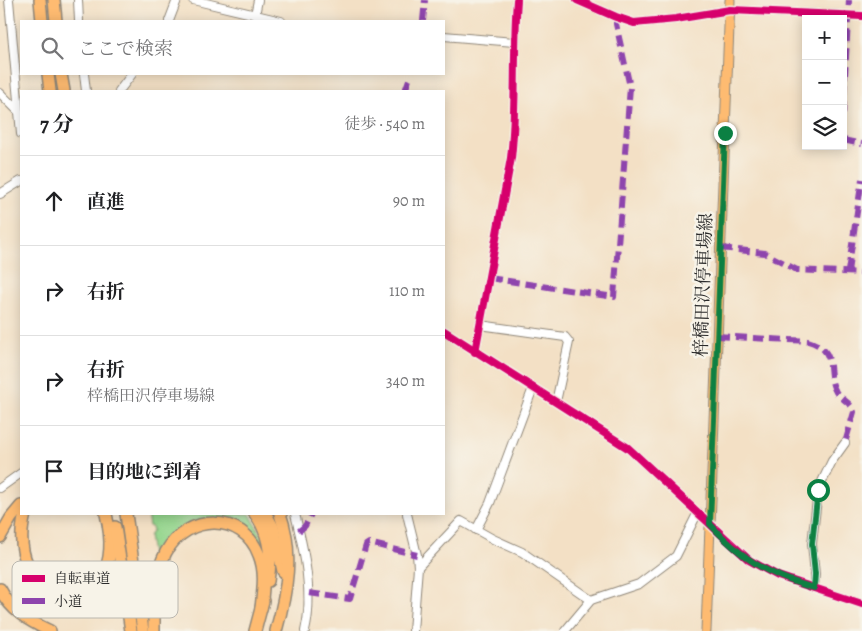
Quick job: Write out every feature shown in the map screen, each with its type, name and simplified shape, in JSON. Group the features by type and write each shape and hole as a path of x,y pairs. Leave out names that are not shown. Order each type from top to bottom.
{"highway":[{"path":"40,0 42,20"},
{"path":"54,0 56,20"},
{"path":"48,75 50,90"},
{"path":"62,75 64,90"},
{"path":"3,542 10,518 20,507"},
{"path":"3,542 24,515"},
{"path":"106,515 110,550 108,561"},
{"path":"113,515 120,561"},
{"path":"126,515 133,561"},
{"path":"255,631 271,560 267,538 256,515"},
{"path":"267,515 273,527 278,545 283,570 284,600"},
{"path":"276,631 284,600 289,552 287,534 280,515"},
{"path":"162,561 176,538 189,529 204,523 220,523 235,528 249,538 259,554 264,586 261,608"},
{"path":"3,586 12,595"},
{"path":"3,586 4,598 12,607"},
{"path":"28,618 50,631"},
{"path":"129,618 131,631"},
{"path":"141,618 143,631"},
{"path":"154,618 154,631"}],"main road":[{"name":"梓橋田沢停車場線","path":"706,631 730,5"}],"street":[{"path":"9,0 20,127"},
{"path":"78,0 79,20"},
{"path":"169,20 177,0"},
{"path":"193,0 277,20"},
{"path":"255,15 258,0"},
{"path":"475,352 514,134 514,42 517,0"},
{"path":"577,0 616,17 634,22 676,19 730,5 862,16"},
{"path":"445,36 514,42"},
{"path":"84,75 86,90"},
{"path":"120,90 131,75"},
{"path":"0,93 18,112"},
{"path":"0,194 20,183"},
{"path":"480,325 565,337 569,342 556,402"},
{"path":"445,332 628,448 748,560 778,576 862,604"},
{"path":"476,530 490,503 533,388"},
{"path":"814,588 815,574 812,544 818,490 832,461 845,443"},
{"path":"0,488 20,474"},
{"path":"565,631 590,600 639,584 676,556 698,512"},
{"path":"295,515 303,552 309,599 309,612 305,631"},
{"path":"407,515 418,567 413,631"},
{"path":"418,567 460,521 522,552 590,600"}],"green space":[{"path":"147,515 251,515 265,543 260,545 230,522 174,534 163,546 161,552 157,555 152,555 149,536 153,530 149,526"}],"marked path":[{"path":"423,20 425,0"},
{"path":"843,105 849,0"},
{"path":"489,278 614,297 630,87 616,17"},
{"path":"405,90 411,75"},
{"path":"847,141 862,144"},
{"path":"848,271 862,179"},
{"path":"720,248 765,253 797,270 862,273"},
{"path":"717,336 808,341 824,350 830,362 831,377 836,392 851,406 854,412 845,443"},
{"path":"299,531 305,526 310,515"},
{"path":"309,593 350,599 366,545 369,543 417,555"}],"cycle path":[{"path":"475,352 511,158 517,0"},
{"path":"577,0 634,23 676,19 730,10 862,16"},
{"path":"445,332 628,448 749,560 778,576 862,604"}],"route":[{"path":"725,133 710,524 748,560 756,565 778,576 814,588 815,574 812,544 818,490"}]}
